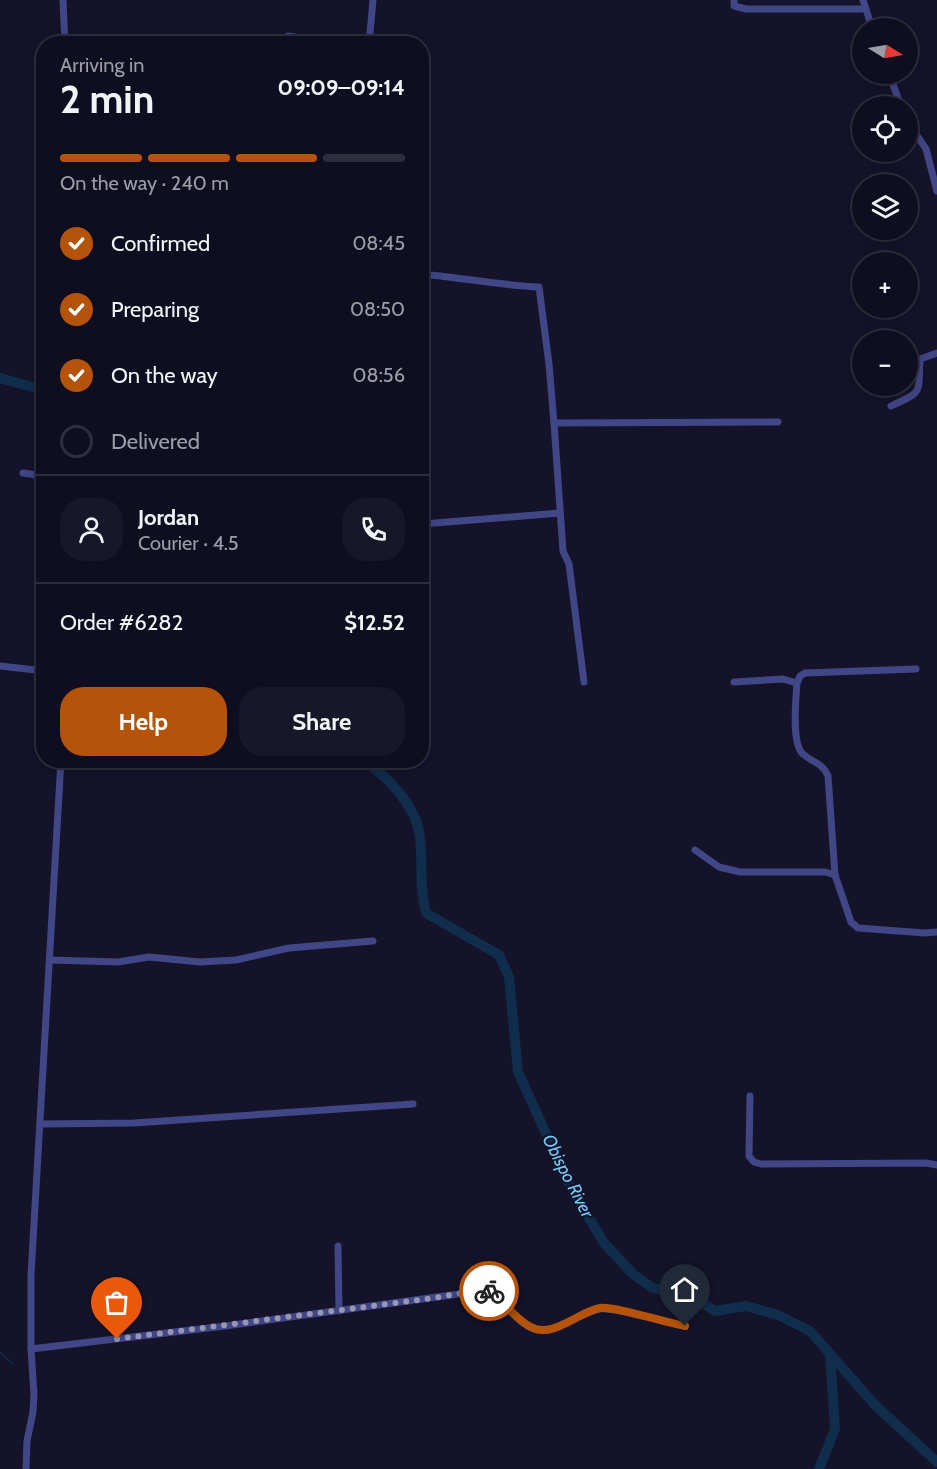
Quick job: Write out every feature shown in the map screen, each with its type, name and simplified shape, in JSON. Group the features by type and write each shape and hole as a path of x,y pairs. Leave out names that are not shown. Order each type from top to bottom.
{"street":[{"path":"63,0 65,36"},
{"path":"370,36 374,0"},
{"path":"734,0 734,6 746,9 865,9"},
{"path":"863,0 868,18"},
{"path":"918,137 926,149 937,191"},
{"path":"429,275 539,287 549,364 563,551 569,564 584,682"},
{"path":"891,405 915,395 918,390 920,359 937,353"},
{"path":"554,423 778,422"},
{"path":"23,473 36,475"},
{"path":"429,523 560,513"},
{"path":"0,666 36,670"},
{"path":"916,669 800,676 797,683 795,732 801,753 824,767 828,776 835,875 850,922 858,928 937,932"},
{"path":"734,682 783,679 797,683"},
{"path":"26,1469 27,1441 34,1394 31,1349 31,1275 60,768"},
{"path":"695,850 719,867 740,872 825,872 835,875"},
{"path":"50,960 118,962 149,957 200,962 236,960 289,948 373,941"},
{"path":"750,1095 749,1156 754,1162 761,1164 926,1163 937,1165"},
{"path":"40,1124 134,1123 413,1104"},
{"path":"338,1246 339,1311"},
{"path":"31,1349 488,1290 532,1328 547,1330 601,1308 685,1326"}],"waterway":[{"name":"Obispo River","path":"0,378 36,388"},
{"name":"Obispo River","path":"373,768 392,784 408,804 418,826 426,913 499,955 509,977 518,1072 569,1184 604,1243 633,1274 651,1287 699,1301 715,1311 746,1306 778,1315 810,1331 875,1405 937,1462"},
{"path":"0,1352 13,1364"},
{"path":"819,1469 835,1429 830,1355"}],"way so far":[{"path":"117,1339 473,1291 489,1291"}],"route":[{"path":"489,1291 532,1328 547,1330 601,1308 685,1326"}]}
